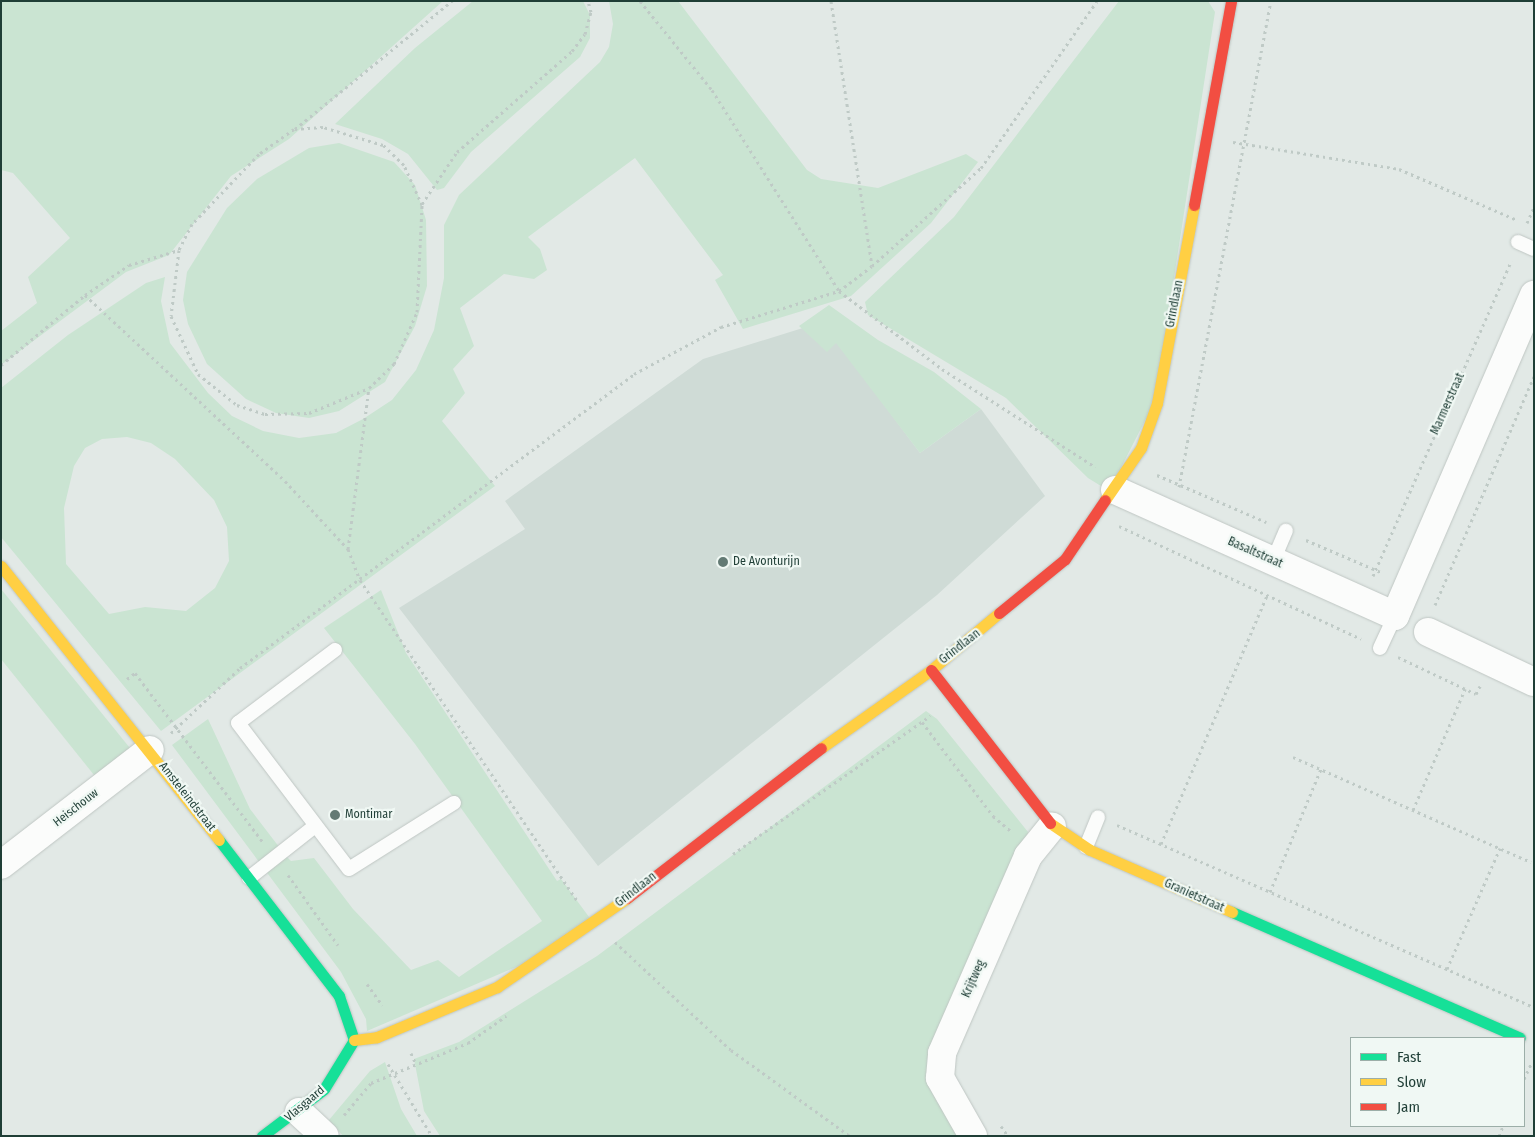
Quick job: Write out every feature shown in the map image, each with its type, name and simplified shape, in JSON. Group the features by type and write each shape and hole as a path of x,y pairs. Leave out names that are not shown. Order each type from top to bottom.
{"street":[{"name":"Grindlaan","path":"354,1040 377,1037 497,986 596,922 791,769 931,670 1026,596 1065,559 1141,448 1157,403 1232,1"},
{"path":"1395,616 1534,294"},
{"name":"Basaltstraat","path":"1118,484 1167,514 1395,616"},
{"name":"Amsteleindstraat","path":"1,566 150,750 339,996 354,1040"},
{"path":"1429,623 1490,662 1534,682"},
{"name":"Granietstraat","path":"931,670 1052,826 1086,847 1148,876 1518,1037"},
{"name":"Heischouw","path":"1,866 150,750"},
{"name":"Krijtweg","path":"973,1136 940,1078 942,1053 1034,850 1052,826"},
{"name":"Vlasgaard","path":"262,1136 299,1112 324,1089 354,1040"},
{"path":"299,1112 325,1136"}],"lane":[{"path":"1518,242 1534,249"},
{"path":"1276,563 1286,531"},
{"path":"1380,648 1395,616"},
{"path":"335,650 238,723 348,869 454,803"},
{"path":"1086,847 1098,817"},
{"path":"249,878 315,826"}],"path":[{"path":"294,129 323,127 383,145 404,166 422,204 417,312 394,364 369,388 309,413 265,414 236,405 198,374 182,345 171,316 178,250 192,224 259,154 294,129 452,1"},
{"path":"422,204 457,152 572,50 585,34 591,12 588,1"},
{"path":"640,1 712,90 839,291 942,369 1118,484"},
{"path":"831,1 872,266"},
{"path":"150,750 240,668 634,374 721,327 839,291 872,266 981,168 1097,1"},
{"path":"1152,542 1180,485 1242,143 1271,1"},
{"path":"1206,137 1399,169 1526,224"},
{"name":"Marmerstraat","path":"1361,601 1534,207"},
{"path":"1,365 85,295 129,265 178,250"},
{"path":"85,295 284,481 348,549 360,580 568,891 596,922 731,1050 850,1136"},
{"path":"1429,623 1534,376"},
{"path":"348,549 369,388"},
{"path":"1096,516 1476,694 1490,662"},
{"path":"1148,876 1266,595 1276,563"},
{"path":"1413,810 1465,689"},
{"path":"922,722 994,816 1034,850"},
{"path":"1294,757 1531,862"},
{"path":"1270,892 1321,769"},
{"path":"1098,817 1534,1007"},
{"path":"1447,969 1500,848"},
{"path":"377,1037 392,1073 432,1136"},
{"path":"1525,1077 1534,1058"},
{"path":"997,1120 1008,1136"}],"shaded area":[{"name":"De Avonturijn","path":"822,322 920,453 981,409 1045,496 937,595 598,866 399,608 525,529 505,501 703,359"}],"green space":[{"path":"1,1 443,1 289,139 231,176 169,255 126,272 1,365 1,331 37,303 28,277 70,238 13,173 1,170"},
{"path":"473,1 583,1 590,15 590,38 580,57 471,152 444,188 437,190 408,154 382,139 335,124 415,48"},
{"path":"609,1 678,1 807,170 821,179 878,188 966,154 978,162 931,223 851,296 743,329 715,280 723,275 635,158 528,237 540,249 547,270 534,279 504,274 460,308 474,346 453,369 465,393 442,421 495,486 161,731 1,537 1,388 68,335 146,283 165,277 161,301 170,343 208,393 232,416 263,431 299,438 336,433 363,419 392,400 416,370 434,330 444,278 444,225 459,195 600,62 609,47 613,24","holes":["127,437 151,443 175,459 214,500 227,527 229,561 215,588 186,611 145,607 109,614 66,564 64,508 74,466 85,448 102,439"]},
{"path":"1119,1 1208,1 1215,12 1155,401 1109,491 1088,478 1006,398 868,315 865,302 954,217"},
{"path":"339,143 394,162 415,185 426,220 427,286 415,326 385,382 339,411 309,418 276,413 246,399 207,364 188,324 183,300 187,272 227,208 257,179 309,148"},
{"path":"829,305 878,340 934,372 981,409 920,453 836,343 827,352 799,326"},
{"path":"1,589 134,753 98,780 1,659"},
{"path":"381,590 406,653 557,881 561,879 592,921 537,958 367,1031 366,1019 341,972 172,745 208,719 250,809 286,856 291,861 314,858 353,909 411,970 438,960 459,977 542,921 415,744 324,628"},
{"path":"926,711 937,719 1028,832 1025,851 930,1083 961,1136 440,1136 424,1111 414,1059 459,1042 597,956"},
{"path":"385,1062 401,1109 417,1136 343,1136 329,1120 370,1071"}],"traffic: fast":[{"path":"219,840 339,996 354,1040 324,1089 262,1136"},
{"path":"1232,912 1518,1037"}],"traffic: slow":[{"path":"1105,500 1141,448 1157,403 1194,205"},
{"path":"1,566 219,840"},
{"path":"821,748 931,670 999,613"},
{"path":"1050,823 1090,850 1232,912"},
{"path":"354,1040 377,1037 497,987 627,898"}],"traffic: jam":[{"path":"1194,205 1231,1"},
{"path":"999,613 1065,559 1105,500"},
{"path":"931,670 1050,823"},
{"path":"627,898 821,748"}],"place":[{"name":"De Avonturijn","path":"723,562"},
{"name":"Montimar","path":"335,815"}]}
